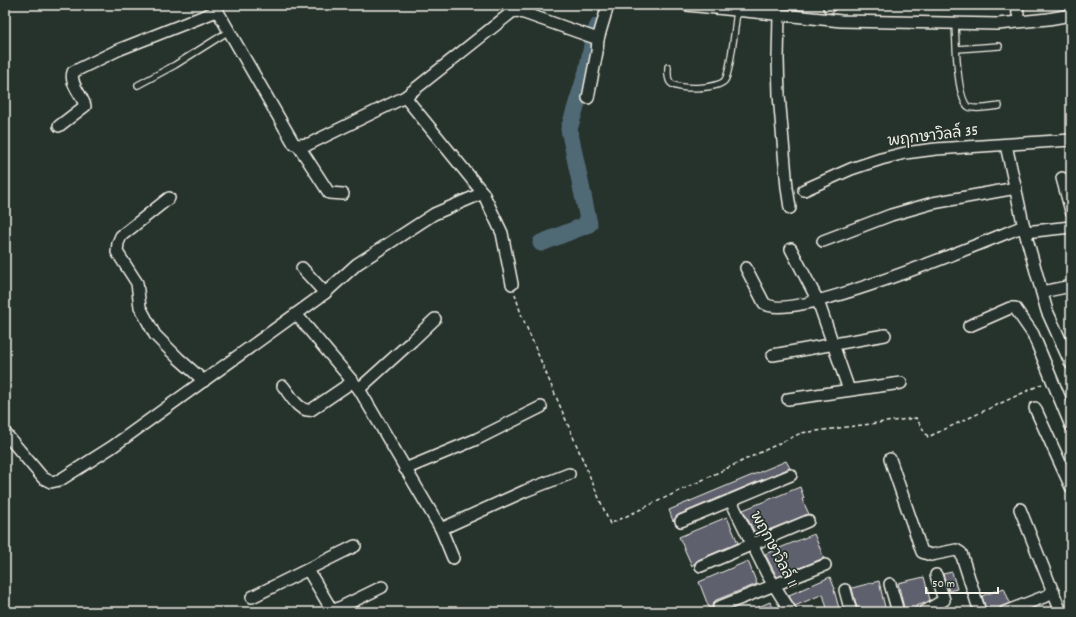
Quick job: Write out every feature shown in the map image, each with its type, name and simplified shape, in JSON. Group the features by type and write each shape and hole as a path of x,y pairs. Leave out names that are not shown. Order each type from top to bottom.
{"street":[{"path":"588,98 597,52 593,37 608,5"},
{"path":"687,5 841,21 998,24 1071,15"},
{"path":"59,126 85,106 77,92 72,76 73,72 118,50 215,8 291,140 294,144 298,145 329,193 343,194"},
{"path":"298,145 309,144 405,97 512,12 516,11 524,13 593,37"},
{"path":"779,15 779,95 790,208"},
{"path":"405,97 484,193 502,232 512,284"},
{"name":"พฤกษาวิลล์ 35","path":"804,190 851,169 880,159 905,153 936,149 1071,140"},
{"path":"1006,145 1025,229 1042,292 1053,326 1067,345 1071,364"},
{"path":"1062,178 1071,211"},
{"path":"823,241 892,215 933,203 1016,188"},
{"path":"5,433 43,478 51,482 60,480 112,447 325,293 357,264 434,214 484,193"},
{"path":"169,198 122,236 118,243 117,252 137,283 140,307 155,335 204,381"},
{"path":"746,268 764,303 767,306 782,307 818,301 835,296 1025,229 1071,227"},
{"path":"791,249 818,301 849,390"},
{"path":"302,268 325,293"},
{"path":"1042,292 1071,286"},
{"path":"969,326 1010,308 1015,308 1033,334 1071,426"},
{"path":"296,314 355,385 441,529 453,558"},
{"path":"283,386 300,408 305,411 311,410 355,385 412,341 435,319"},
{"path":"773,355 885,335"},
{"path":"788,399 901,383"},
{"path":"405,469 477,439 540,407"},
{"path":"1035,408 1071,487"},
{"path":"890,459 922,552 931,555 956,550 961,553 980,612"},
{"path":"441,529 525,491 569,474"},
{"path":"681,521 791,475"},
{"name":"พฤกษาวิลล์ 11","path":"731,501 751,544 774,586 791,612"},
{"path":"1020,509 1061,612"},
{"path":"701,566 808,521"},
{"path":"252,597 355,546"},
{"path":"719,607 825,565"},
{"path":"308,570 332,612 382,587"},
{"path":"924,612 947,598 936,575"},
{"path":"890,584 898,612"},
{"path":"845,590 851,612"},
{"path":"1005,612 1054,593"}],"lane":[{"path":"668,67 668,79 670,83 675,85 689,88 709,87 721,84 726,79 729,68 737,11"},
{"path":"955,23 958,76 963,101 967,106 972,108 999,106"},
{"path":"138,85 175,65 229,31"},
{"path":"957,50 999,46"}],"path":[{"path":"512,284 521,314 610,524 801,433 916,418 928,437 1051,379"}],"building":[{"path":"786,461 790,468 678,515 673,521 669,510"},
{"path":"800,487 804,498 802,499 809,514 756,535 743,510"},
{"path":"727,517 738,543 698,560 692,566 679,537"},
{"path":"814,534 824,558 777,577 765,554"},
{"path":"748,561 757,584 716,600 712,607 709,608 699,582"},
{"path":"952,572 957,589 949,591 943,574"},
{"path":"830,577 835,589 840,612 828,612 823,594 795,606 789,595"},
{"path":"924,577 930,600 916,606 917,612 905,612 898,583"},
{"path":"879,581 886,612 858,612 852,588"},
{"path":"1004,588 1010,603 1000,607 998,612 987,612 982,596"},
{"path":"770,602 774,612 747,612"}],"waterway":[{"path":"541,243 589,224 569,129 587,71 594,35 598,26"}]}
